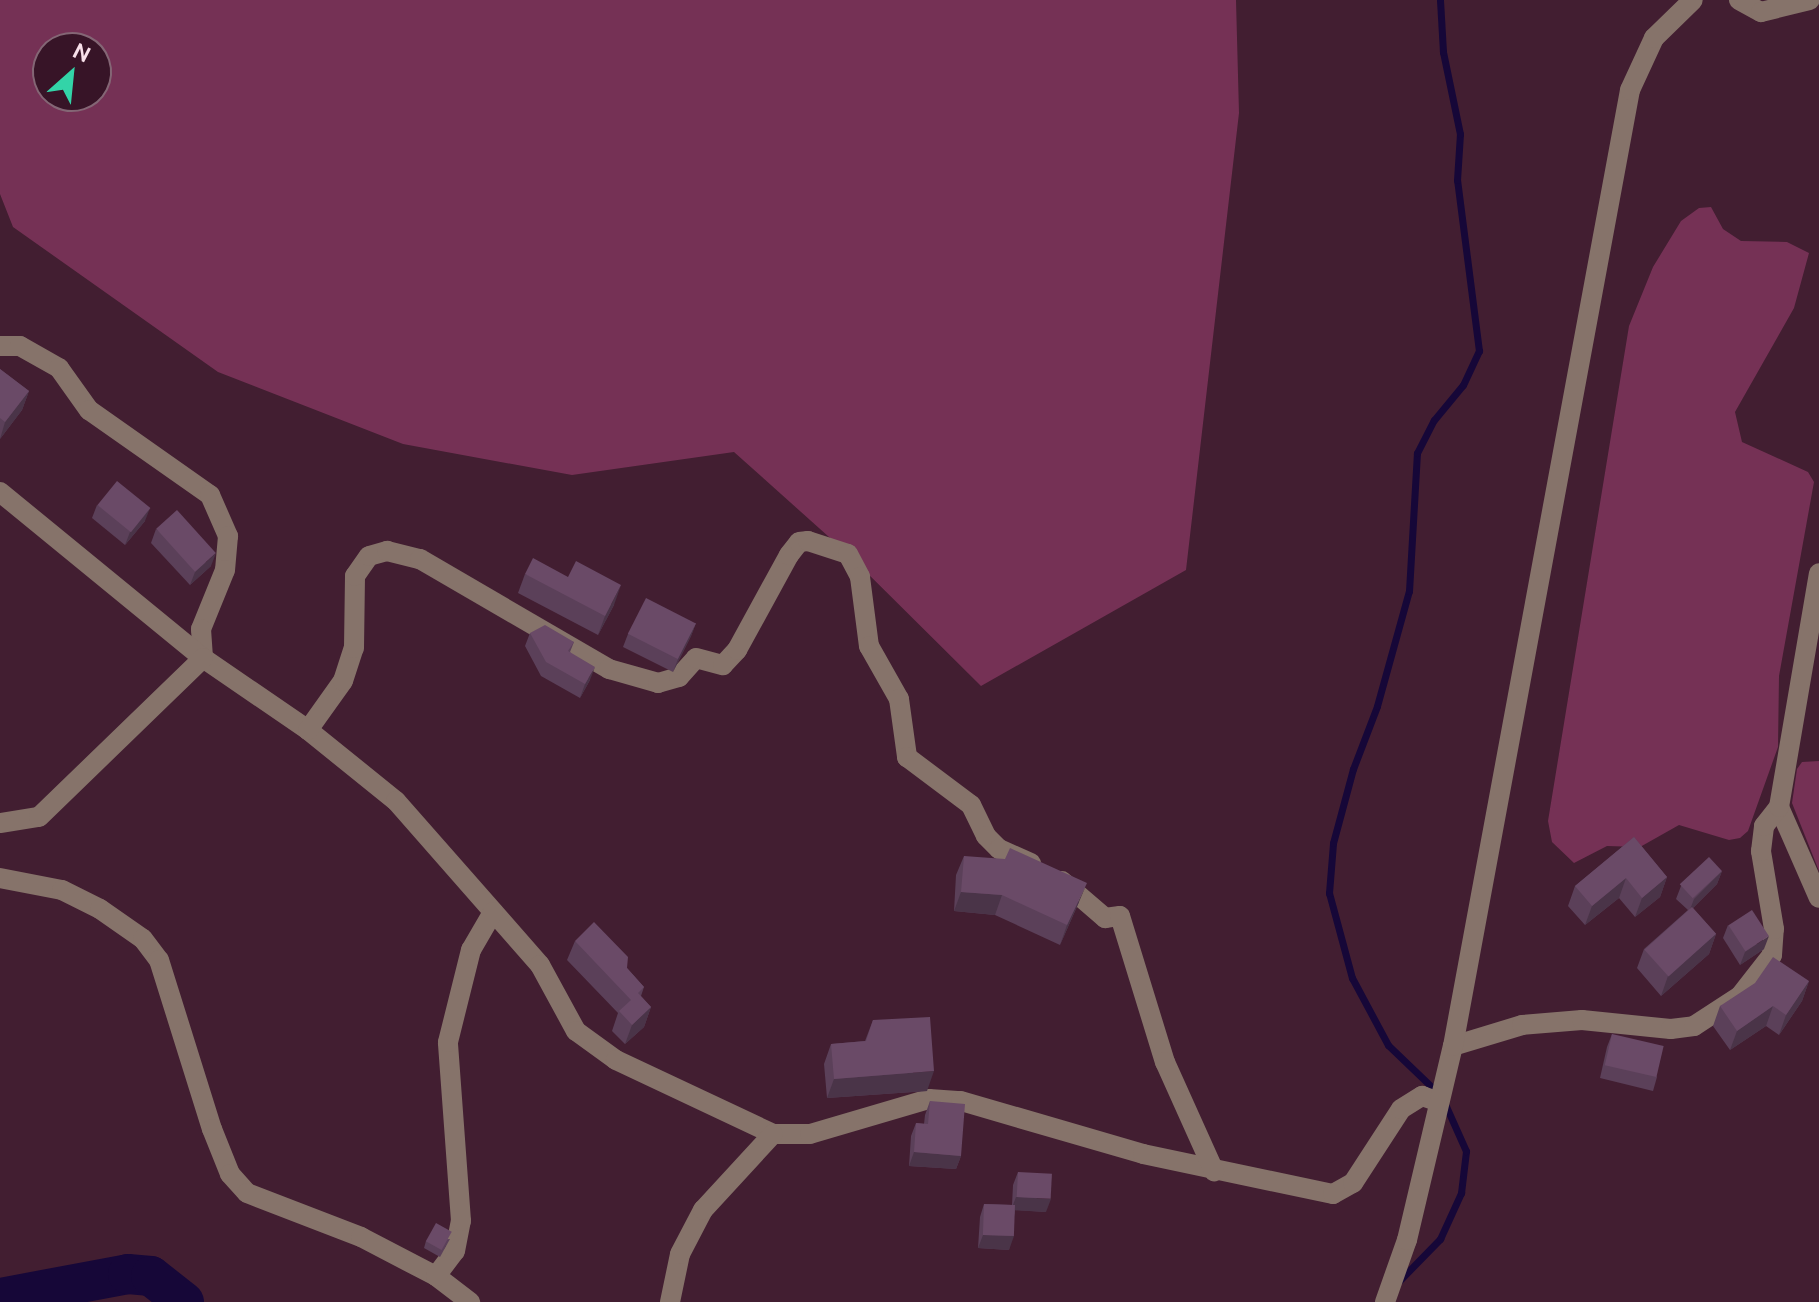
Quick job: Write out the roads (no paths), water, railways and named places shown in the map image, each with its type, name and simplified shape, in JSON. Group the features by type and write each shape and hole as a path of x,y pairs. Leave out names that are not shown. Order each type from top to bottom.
{"street":[{"path":"1385,1302 1407,1240 1453,1046 1630,90 1654,38 1693,0"},
{"path":"1739,0 1761,12 1810,0"},
{"path":"0,346 20,346 59,368 89,410 210,495 228,536 225,570 201,629 203,658 39,817 0,823"},
{"path":"0,492 203,658 308,730 396,801 540,965 576,1031 616,1060 773,1134 810,1134 929,1099 961,1101 1214,1171 1333,1194 1353,1183 1401,1109 1422,1096 1439,1102"},
{"path":"308,730 343,681 354,648 355,576 369,556 387,551 420,559 609,669 658,683 679,677 696,658 723,665 799,542 835,547 848,554 860,577 869,646 899,699 907,757 971,805 986,836 999,849 1071,887 1105,918 1120,916 1165,1062 1214,1171"},
{"path":"1453,1046 1522,1025 1582,1020 1671,1029 1694,1026 1740,996 1772,955 1774,929 1761,851 1764,826 1779,807 1819,573"},
{"path":"1779,807 1819,898"},
{"path":"0,878 62,890 100,909 143,939 159,960 212,1129 230,1174 247,1193 361,1237 436,1276 470,1302"},
{"path":"436,1276 455,1251 461,1221 448,1042 471,950 493,912"},
{"path":"670,1302 680,1254 703,1210 773,1134"}],"waterway":[{"path":"1438,1093 1388,1045 1352,978 1329,893 1333,843 1353,769 1377,706 1409,591 1417,453 1434,420 1463,385 1479,351 1457,180 1460,134 1443,52 1440,0"},
{"path":"1399,1281 1440,1239 1461,1193 1466,1151 1445,1104"},
{"path":"0,1298 128,1274 151,1276 184,1302"}]}
